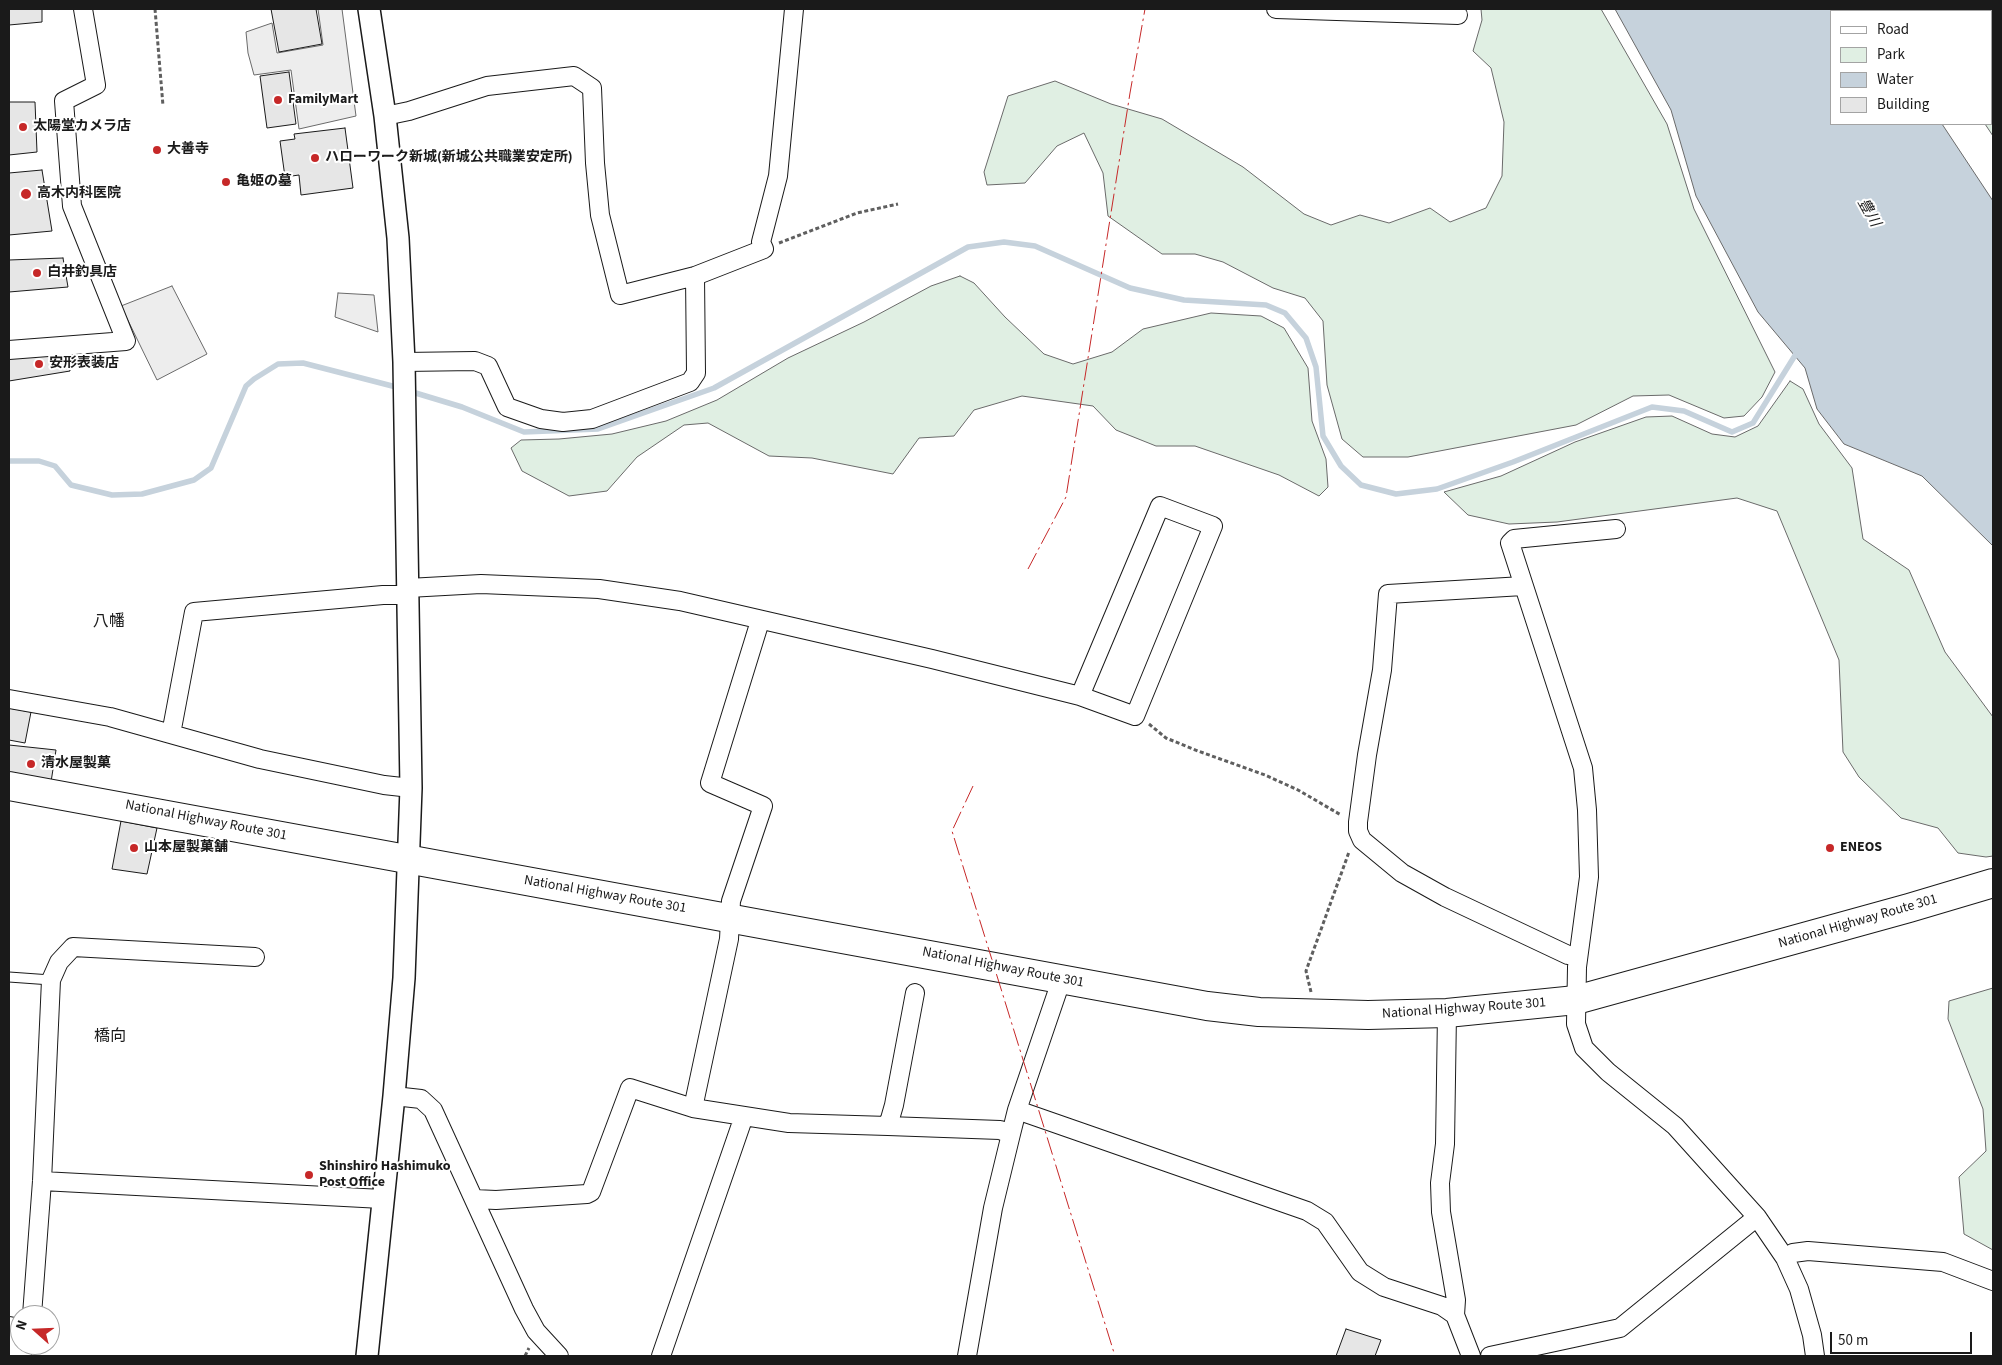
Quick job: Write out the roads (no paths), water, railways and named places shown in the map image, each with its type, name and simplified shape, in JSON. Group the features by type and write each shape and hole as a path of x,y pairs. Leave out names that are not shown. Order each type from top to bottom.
{"highway":[{"name":"National Highway Route 301","path":"9,786 138,808 409,860 731,917 1207,1006 1259,1012 1368,1015 1447,1013 1576,1000 1993,883"}],"street":[{"path":"9,350 126,341 72,206 64,102 96,85 83,9"},
{"path":"367,1356 394,1096 404,978 411,788 404,369 398,238 385,116 369,9"},
{"path":"385,116 409,111 488,86 574,76 592,88 600,216 620,295 695,276 764,249 762,242 778,176 794,9"},
{"path":"1276,9 1458,15"},
{"path":"404,369 475,362 488,366 507,407 542,419 563,422 592,419 690,382 696,373 695,276"},
{"path":"171,734 194,612 481,584 599,588 680,601 844,638 1080,696 1135,716 1213,526 1160,506 1080,696"},
{"path":"1616,529 1514,539 1510,543 1583,768 1587,810 1588,877 1578,957 1576,1024 1584,1048 1608,1072 1675,1126 1757,1217 1785,1258 1799,1289 1812,1335 1814,1356"},
{"path":"1523,586 1388,594 1382,670 1366,764 1358,831 1362,840 1402,873 1445,897 1568,955 1578,957"},
{"path":"693,1108 729,939 731,901 762,806 710,783 760,620"},
{"path":"9,700 110,717 260,759 384,785 411,788"},
{"path":"33,1305 42,1181 51,980 60,962 73,947 255,957"},
{"path":"967,1356 993,1208 1017,1110 1062,978"},
{"path":"888,1126 894,1105 914,993"},
{"path":"1447,1013 1444,1144 1440,1183 1441,1212 1456,1300 1455,1315 1471,1356"},
{"path":"474,1199 496,1200 587,1194 591,1192 630,1088 693,1108 789,1123 1000,1130 1011,1134"},
{"path":"394,1096 420,1099 433,1110 524,1309 536,1331 559,1356"},
{"path":"1017,1110 1307,1211 1325,1222 1360,1272 1384,1287 1442,1306 1455,1315"},
{"path":"660,1356 744,1116"},
{"path":"42,1181 382,1199"},
{"path":"1490,1356 1620,1328 1757,1217"},
{"path":"1785,1258 1793,1253 1808,1250 1942,1262 1993,1281"}],"lane":[{"path":"9,977 51,980"}],"water":[{"name":"豊川","path":"1615,9 1871,9 1830,10 1830,125 1943,125 1993,201 1993,546 1922,476 1844,444 1817,409 1805,368 1758,312 1696,196 1671,110"}],"waterway":[{"path":"409,391 462,407 524,432 598,429 714,388 968,247 1004,242 1035,246 1130,288 1184,300 1266,305 1285,313 1306,338 1316,367 1323,436 1341,466 1361,485 1396,494 1437,489 1513,462 1652,407 1684,411 1732,432 1753,423 1799,349"},
{"path":"9,461 39,461 55,466 71,485 112,495 142,494 194,480 211,468 246,386 278,364 303,363 400,388"}],"place":[{"name":"FamilyMart","path":"278,100"},
{"name":"太陽堂カメラ店","path":"23,127"},
{"name":"大善寺","path":"157,150"},
{"name":"ハローワーク新城(新城公共職業安定所)","path":"315,158"},
{"name":"亀姫の墓","path":"226,182"},
{"name":"高木内科医院","path":"26,194"},
{"name":"白井釣具店","path":"37,273"},
{"name":"安形表装店","path":"39,364"},
{"name":"清水屋製菓","path":"31,764"},
{"name":"山本屋製菓舗","path":"134,848"},
{"name":"ENEOS","path":"1830,848"},
{"name":"Shinshiro Hashimuko Post Office","path":"309,1175"}],"district":[{"name":"八幡","path":"109,622"},
{"name":"橋向","path":"110,1037"}]}
